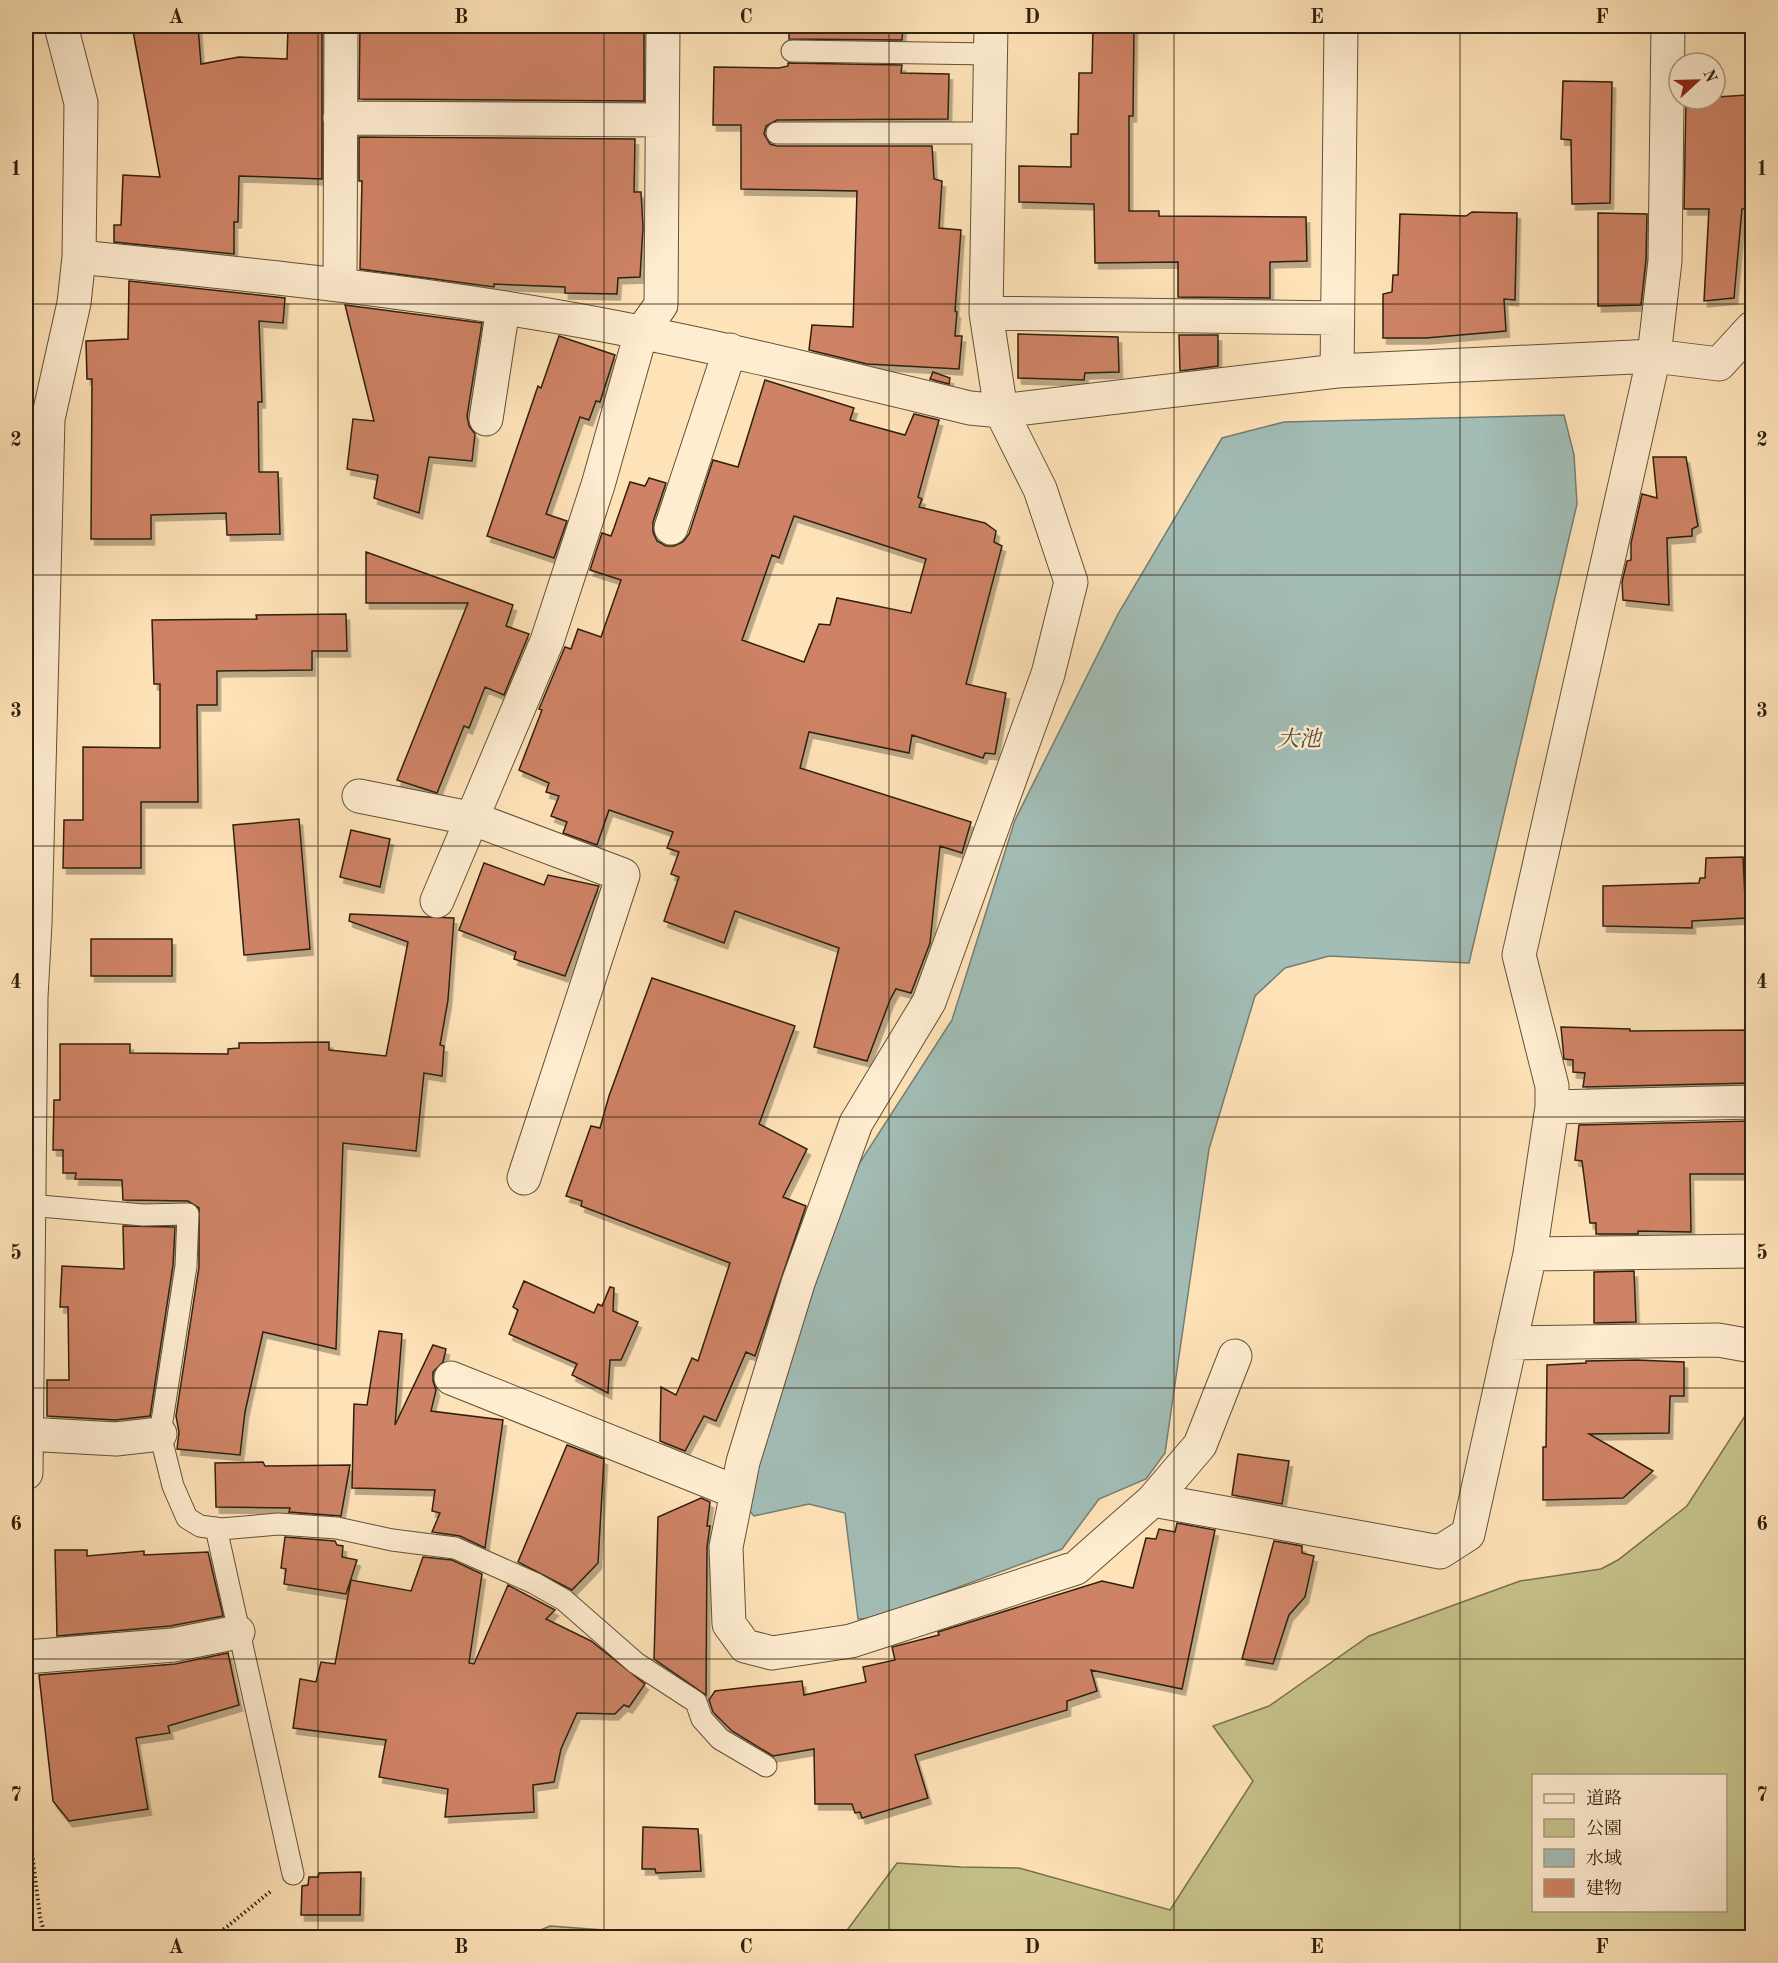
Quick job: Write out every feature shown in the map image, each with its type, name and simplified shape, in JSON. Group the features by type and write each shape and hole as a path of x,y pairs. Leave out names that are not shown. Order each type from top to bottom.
{"street":[{"path":"26,1473 28,997 35,924 37,421 74,303 80,257 81,103 61,26"},
{"path":"340,283 341,26"},
{"path":"437,901 474,819 547,641 598,485 641,333 661,305 663,26"},
{"path":"1337,371 1341,26"},
{"path":"1153,1500 1440,1552 1468,1534 1530,1254 1552,1107 1552,1086 1519,955 1654,356 1665,261 1668,26"},
{"path":"991,40 986,313 1001,411 1040,489 1071,582 1048,674 929,1002 856,1123 798,1283 736,1492 726,1547 729,1624 745,1646 772,1653 851,1641 1076,1568 1153,1500 1200,1445 1235,1356"},
{"path":"340,118 662,120"},
{"path":"80,257 340,283 503,308 730,350 970,408 1001,411 1337,371 1654,356 1719,364 1752,328"},
{"path":"486,419 503,308"},
{"path":"986,313 1336,318"},
{"path":"671,528 730,350"},
{"path":"359,796 474,819 623,875 524,1178"},
{"path":"1552,1107 1752,1102"},
{"path":"1530,1254 1752,1251"},
{"path":"1510,1343 1718,1340 1752,1346"},
{"path":"451,1378 736,1492"},
{"path":"26,1434 116,1439 160,1434"},
{"path":"26,1657 173,1645 238,1632"}],"lane":[{"path":"792,51 991,40"},
{"path":"777,133 989,133"},
{"path":"28,1204 143,1215 188,1214 186,1266 160,1434 173,1486 187,1518 200,1526 216,1528 278,1524 337,1528 392,1540 455,1548 534,1583 564,1600 636,1663 696,1702 702,1719 720,1739 766,1766"},
{"path":"216,1528 293,1874"}],"path":[{"path":"26,1805 40,1917 46,1938"},
{"path":"213,1938 293,1874"}],"green space":[{"path":"1752,1405 1752,1937 842,1937 897,1863 1019,1868 1170,1910 1253,1781 1213,1726 1269,1706 1369,1636 1520,1581 1601,1569 1618,1560 1687,1506"},
{"path":"550,1926 698,1937 524,1937"}],"water":[{"name":"大池","path":"1564,415 1574,455 1577,504 1469,963 1329,956 1285,968 1255,996 1209,1149 1165,1453 1146,1479 1099,1499 1062,1549 875,1618 858,1619 845,1513 809,1504 754,1516 744,1505 837,1198 952,1020 1015,820 1118,614 1222,438 1284,422"}],"building":[{"path":"132,26 198,26 201,64 239,57 287,59 288,26 322,26 322,179 239,176 238,222 234,222 234,254 114,242 114,225 121,225 123,175 160,177"},
{"path":"360,26 452,26 452,30 489,26 644,26 644,101 359,99"},
{"path":"789,26 903,26 902,40 789,39"},
{"path":"1093,26 1134,26 1133,116 1129,116 1129,211 1159,211 1159,216 1306,217 1307,261 1270,262 1270,298 1178,297 1178,262 1095,263 1094,204 1019,202 1019,166 1071,167 1071,134 1078,134 1079,73 1092,73"},
{"path":"788,63 902,65 901,73 949,74 948,119 777,120 766,126 764,134 770,144 777,146 932,146 934,179 942,181 939,228 961,230 955,311 957,312 955,336 962,336 959,369 867,364 809,350 812,325 853,327 857,191 741,189 741,125 713,125 714,67 779,68 788,66"},
{"path":"1563,81 1612,82 1610,203 1572,204 1571,140 1561,139"},
{"path":"1747,95 1750,209 1742,209 1734,298 1704,301 1709,209 1684,209 1686,111 1727,111 1727,96"},
{"path":"359,137 635,139 634,192 641,192 643,227 640,277 618,278 617,294 565,293 565,287 494,284 494,287 360,269 362,181 359,181"},
{"path":"1472,212 1517,213 1515,300 1504,299 1506,331 1426,338 1383,338 1383,294 1392,292 1393,275 1398,275 1400,214 1466,216"},
{"path":"1598,213 1647,214 1646,260 1641,305 1598,306"},
{"path":"129,281 285,298 283,323 259,321 262,402 258,402 259,472 278,472 280,534 227,535 226,513 151,515 151,539 91,539 92,379 87,379 86,341 128,339"},
{"path":"345,305 482,323 467,416 469,426 475,434 472,461 429,457 419,513 374,498 378,475 347,469 353,419 374,421"},
{"path":"1018,334 1118,337 1119,372 1085,373 1084,380 1018,378"},
{"path":"1179,335 1218,335 1218,366 1180,371"},
{"path":"559,336 615,355 600,402 596,401 589,420 580,417 546,514 567,521 554,558 487,536 538,386 541,388"},
{"path":"933,372 950,378 949,384 930,379"},
{"path":"765,380 854,408 850,420 905,435 914,414 939,420 918,497 922,499 919,507 985,523 996,531 994,542 1002,546 966,684 1006,693 995,754 985,753 983,758 912,735 909,753 809,732 800,768 971,822 962,853 940,846 930,943 911,993 896,989 890,1000 867,1061 814,1047 839,948 735,911 724,943 664,921 679,877 671,874 679,852 667,848 673,832 609,810 597,845 563,833 567,822 551,816 559,796 546,792 549,783 519,770 542,710 539,709 565,647 571,649 578,629 601,637 621,580 590,570 602,533 611,536 630,482 645,486 649,478 666,483 653,522 653,532 657,541 666,546 674,546 683,542 689,534 713,460 738,467","holes":["794,516 926,559 911,613 837,598 830,625 819,624 804,662 742,640 772,555 779,558"]},
{"path":"1653,457 1686,457 1698,526 1692,529 1692,536 1667,538 1669,605 1623,600 1622,582 1627,561 1631,560 1631,543 1642,494 1657,498"},
{"path":"366,552 513,605 506,626 529,634 504,695 485,687 469,728 464,726 437,793 397,780 468,603 366,603"},
{"path":"346,614 347,651 312,651 312,670 217,671 217,705 197,705 198,802 141,802 141,868 63,868 64,820 83,820 83,747 160,748 160,684 154,684 152,620 257,619 256,615"},
{"path":"299,819 310,949 244,955 233,825"},
{"path":"351,830 390,839 380,887 340,877"},
{"path":"1743,857 1746,918 1692,921 1692,928 1603,926 1603,886 1699,883 1700,878 1705,878 1706,858"},
{"path":"484,863 544,885 548,875 599,886 565,976 514,959 516,952 459,930"},
{"path":"350,914 454,918 448,1000 440,1045 444,1046 442,1076 424,1073 416,1151 343,1143 336,1349 263,1332 245,1412 240,1455 177,1449 179,1432 176,1416 199,1267 199,1208 188,1201 123,1200 122,1180 75,1179 76,1173 63,1173 63,1150 53,1150 54,1100 60,1100 60,1044 130,1044 130,1053 228,1054 228,1049 239,1048 239,1043 329,1042 329,1050 386,1056 408,942 349,921"},
{"path":"91,939 172,939 172,976 91,976"},
{"path":"652,978 795,1026 759,1124 807,1149 783,1197 806,1206 755,1356 746,1352 716,1421 704,1416 685,1451 660,1441 661,1387 676,1395 692,1358 698,1361 730,1263 581,1206 582,1201 566,1196 591,1126 600,1128 609,1096"},
{"path":"1561,1027 1630,1029 1630,1031 1752,1030 1752,1083 1583,1087 1585,1073 1573,1072 1573,1060 1564,1059"},
{"path":"1752,1121 1752,1174 1690,1174 1691,1232 1638,1231 1638,1234 1596,1234 1596,1223 1590,1223 1582,1161 1575,1160 1579,1125"},
{"path":"123,1226 175,1227 173,1265 150,1416 115,1420 47,1416 47,1380 69,1380 68,1307 60,1307 62,1266 124,1269"},
{"path":"1634,1271 1636,1322 1594,1323 1594,1272"},
{"path":"524,1281 594,1313 598,1304 602,1306 610,1287 614,1288 613,1311 638,1322 621,1360 610,1360 608,1393 572,1375 577,1364 509,1334 518,1310 513,1307"},
{"path":"379,1331 402,1334 395,1425 433,1345 446,1349 443,1362 433,1372 436,1390 431,1411 503,1420 485,1548 460,1536 432,1532 440,1513 432,1511 435,1490 352,1488 354,1404 367,1405"},
{"path":"1586,1361 1684,1362 1684,1396 1670,1396 1669,1433 1589,1434 1653,1471 1623,1498 1543,1500 1547,1365 1586,1363"},
{"path":"567,1445 604,1459 598,1563 572,1590 518,1562"},
{"path":"1238,1454 1289,1461 1282,1504 1232,1495"},
{"path":"263,1462 265,1466 350,1465 341,1516 289,1512 290,1508 216,1507 215,1463"},
{"path":"701,1498 710,1502 707,1526 710,1526 707,1547 706,1695 654,1659 658,1517"},
{"path":"1177,1523 1215,1530 1182,1689 1091,1670 1097,1691 1067,1701 1067,1710 915,1755 928,1798 862,1818 860,1812 855,1813 852,1804 815,1804 814,1749 773,1756 732,1731 713,1712 709,1700 715,1691 802,1681 804,1695 866,1682 863,1667 895,1660 892,1647 939,1635 938,1632 1102,1581 1133,1588 1146,1538 1156,1539 1159,1529 1175,1532"},
{"path":"285,1537 335,1541 337,1545 343,1546 342,1557 357,1560 346,1594 284,1584 286,1569 281,1568"},
{"path":"1274,1541 1302,1546 1302,1553 1314,1556 1305,1597 1289,1615 1273,1664 1242,1659"},
{"path":"55,1550 87,1550 87,1556 144,1551 144,1555 208,1552 223,1616 170,1626 57,1636"},
{"path":"423,1557 452,1560 482,1574 469,1663 474,1664 508,1585 555,1610 546,1619 591,1641 645,1684 629,1707 624,1705 615,1714 577,1713 561,1749 554,1782 533,1785 534,1812 445,1817 448,1789 379,1777 386,1740 293,1728 300,1679 316,1682 321,1662 335,1664 351,1580 411,1591"},
{"path":"228,1653 239,1705 168,1726 170,1733 136,1738 148,1809 69,1821 53,1801 39,1675 175,1664"},
{"path":"643,1827 698,1829 701,1871 656,1873 655,1869 642,1869"},
{"path":"361,1872 360,1915 301,1915 302,1886 308,1885 309,1877 318,1877 319,1873"}]}
